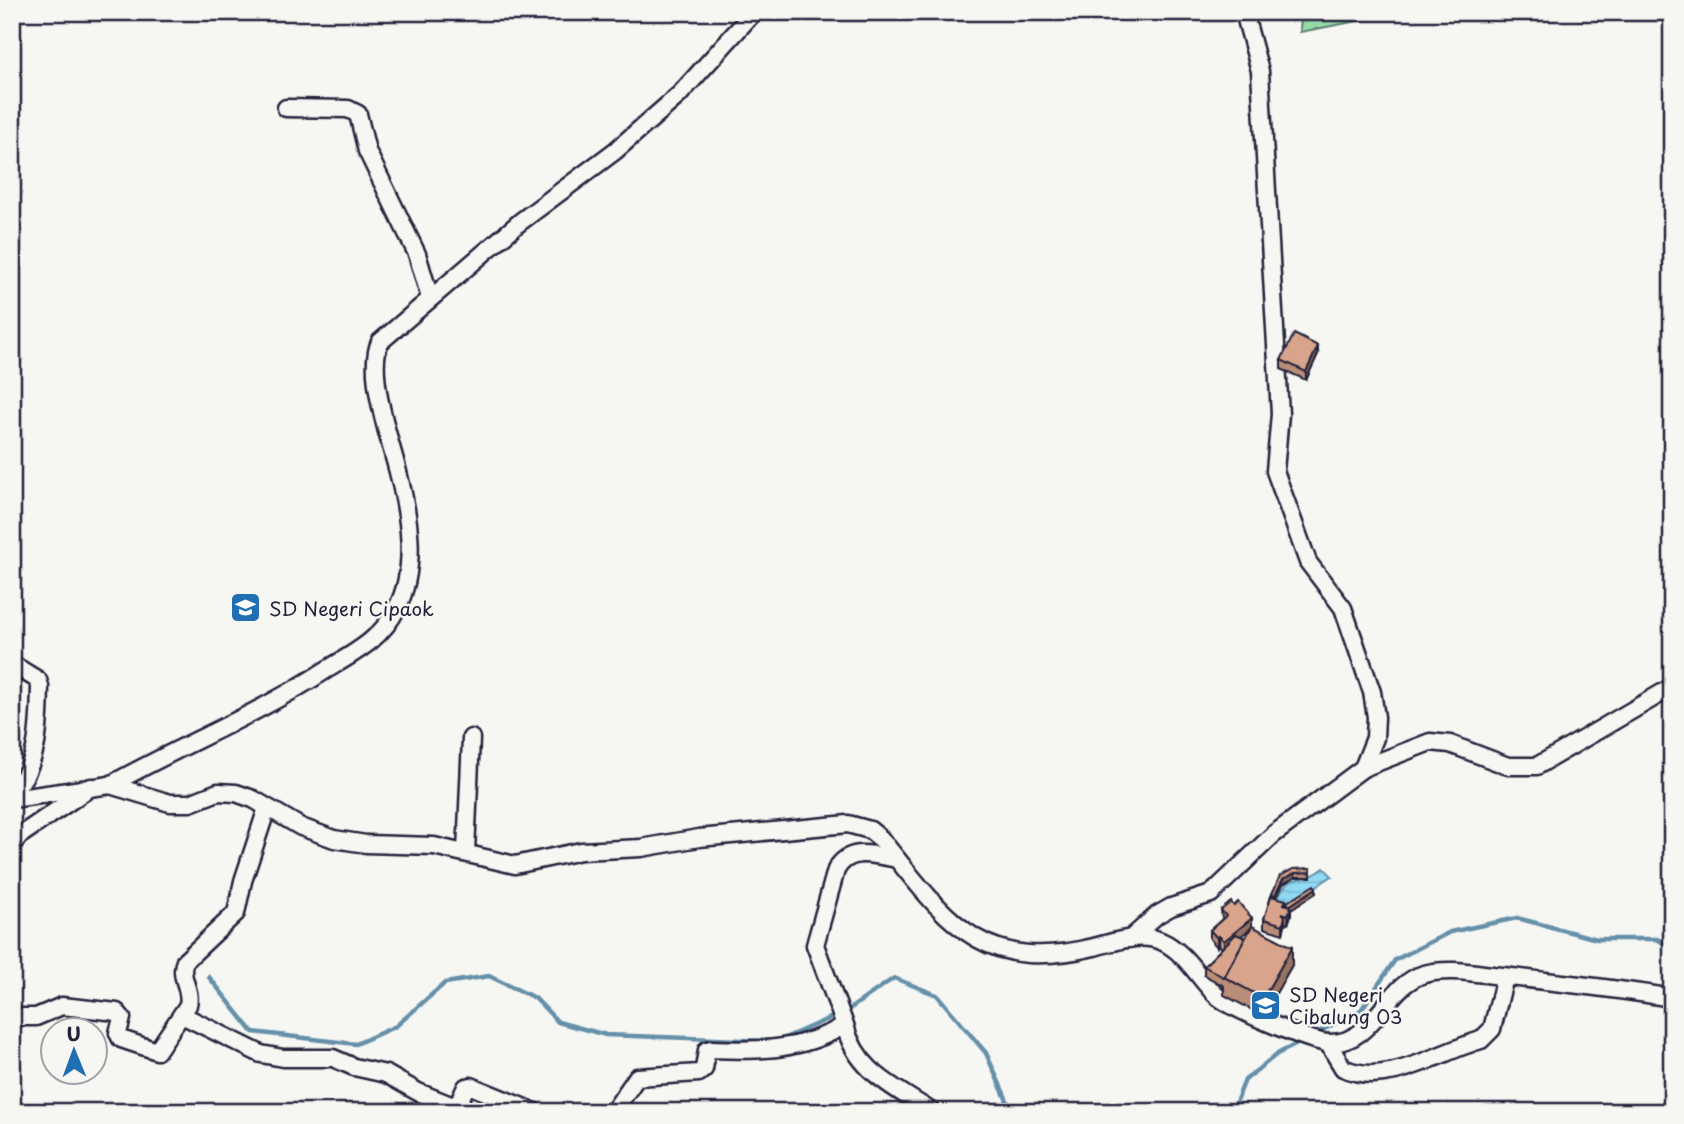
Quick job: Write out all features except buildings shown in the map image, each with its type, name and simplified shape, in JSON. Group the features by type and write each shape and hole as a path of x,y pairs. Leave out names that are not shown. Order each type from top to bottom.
{"street":[{"path":"110,785 241,721 292,692 359,651 389,623 398,607 409,574 408,534 404,496 378,387 375,352 380,342 520,222 615,151 679,95 754,12"},
{"path":"1244,12 1260,71 1280,414 1275,471 1308,562 1343,608 1372,692 1376,717 1375,738 1363,768"},
{"path":"286,108 348,109 358,114 367,152 417,254 430,298"},
{"path":"12,664 38,680 40,686 36,751 22,783 12,793"},
{"path":"1130,939 1164,911 1211,894 1274,834 1363,768 1430,742 1450,744 1508,766 1537,766 1672,687"},
{"path":"466,852 471,738"},
{"path":"12,845 19,836 93,785"},
{"path":"12,799 93,785 110,785 170,803 190,803 218,792 236,793 301,827 351,843 416,843 466,852 514,865 581,851 641,848 699,838 837,823 870,830 945,916 982,943 1019,953 1052,954 1130,939 1146,938 1164,942 1183,955 1222,999 1248,1014 1325,1042 1358,1035 1396,991 1420,975 1464,971 1672,998"},
{"path":"12,1017 36,1017 62,1006 117,1012 122,1018 118,1033 121,1039 153,1052 157,1051 169,1029 182,1016 190,996 183,966 236,913 243,881 267,808"},
{"path":"897,859 855,853 841,861 836,870 815,945 851,1047 867,1068 932,1112"},
{"path":"1325,1042 1343,1068 1366,1076 1386,1074 1481,1040 1492,1028 1505,977"},
{"path":"182,1016 261,1054 283,1058 333,1058 354,1067 386,1074 418,1092 453,1106 458,1104 466,1087 471,1086 535,1112"},
{"path":"612,1112 637,1077 699,1073 704,1069 707,1050 755,1051 812,1042 843,1019"}],"green space":[{"path":"1301,12 1405,12 1300,32"}],"water":[{"path":"1324,868 1332,876 1286,906 1276,901 1281,891 1292,881 1309,877"}],"waterway":[{"path":"1313,1035 1361,1010 1395,960 1450,932 1517,918 1597,939 1657,939 1672,948"},
{"path":"209,977 253,1032 356,1044 396,1026 445,983 489,976 535,998 558,1022 606,1035 769,1041"},
{"path":"845,1012 894,978 937,995 986,1053 1012,1112"},
{"path":"778,1041 837,1015"},
{"path":"1232,1112 1245,1080 1277,1054 1303,1041"}],"place":[{"name":"SD Negeri Cipaok","path":"246,608"},
{"name":"SD Negeri Cibalung 03","path":"1266,1005"}]}
